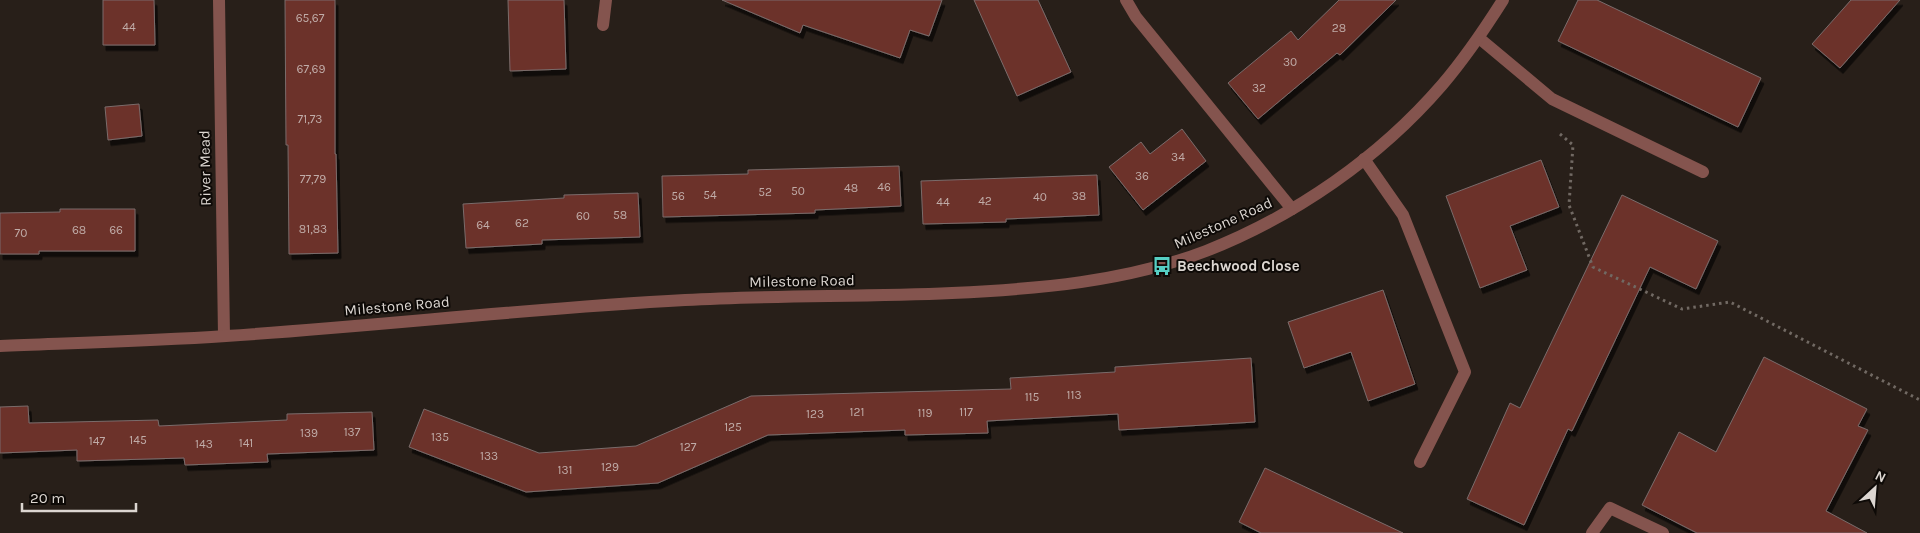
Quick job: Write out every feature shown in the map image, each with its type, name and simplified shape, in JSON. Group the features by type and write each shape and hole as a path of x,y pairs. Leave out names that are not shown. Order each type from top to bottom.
{"street":[{"name":"River Mead","path":"219,0 224,336"},
{"path":"603,25 606,0"},
{"path":"1126,0 1136,17 1292,209"},
{"name":"Milestone Road","path":"0,346 224,336 687,300 1003,291 1071,285 1162,266 1233,239 1292,209 1329,186 1364,159 1394,134 1440,88 1478,38 1503,0"},
{"path":"1478,38 1552,99 1703,172"},
{"path":"1364,159 1403,215 1465,372 1420,462"},
{"path":"1592,533 1610,508 1663,533"}],"path":[{"path":"1558,132 1573,145 1569,205 1593,267 1682,310 1730,302 1920,400"}],"building":[{"path":"103,0 154,0 155,45 103,45"},
{"path":"285,0 335,0 335,154 338,253 289,254"},
{"path":"508,0 564,0 566,69 510,71"},
{"path":"722,0 942,0 929,36 910,30 900,58 803,25 800,33"},
{"path":"974,0 1038,0 1071,72 1017,96"},
{"path":"1339,0 1396,0 1340,55 1337,53 1258,119 1228,83 1291,31 1298,40"},
{"path":"1578,0 1597,0 1761,78 1738,127 1558,41"},
{"path":"1851,0 1900,0 1840,68 1812,44"},
{"path":"139,104 142,136 108,140 105,107"},
{"path":"1182,129 1206,161 1143,210 1109,167 1141,142 1150,154"},
{"path":"1541,160 1559,207 1510,226 1527,270 1480,288 1446,196"},
{"path":"899,166 901,206 815,210 815,213 663,217 662,176 748,174 748,170"},
{"path":"1097,175 1099,215 1006,219 1006,222 923,224 921,181"},
{"path":"638,193 640,237 542,240 542,244 466,248 463,204 564,198 564,195"},
{"path":"1622,195 1718,241 1696,289 1650,267 1572,431 1568,429 1524,525 1467,499 1510,403 1520,408"},
{"path":"60,209 135,209 135,251 39,251 39,254 0,254 0,213 60,212"},
{"path":"1383,290 1415,384 1368,401 1351,352 1304,368 1288,322"},
{"path":"1764,357 1867,409 1858,426 1868,430 1826,511 1867,533 1697,533 1642,505 1679,432 1716,452"},
{"path":"1251,358 1255,422 1119,430 1118,414 987,421 988,433 905,435 905,430 768,435 658,483 526,492 409,447 424,409 539,453 636,446 751,396 1011,389 1010,378 1115,372 1115,367"},
{"path":"28,406 29,423 158,420 159,426 287,420 287,414 372,412 374,450 267,454 268,462 185,465 184,458 77,461 77,450 0,453 0,407"},
{"path":"1265,468 1403,533 1261,533 1239,522"}],"place":[{"name":"Beechwood Close","path":"1162,266"}]}
